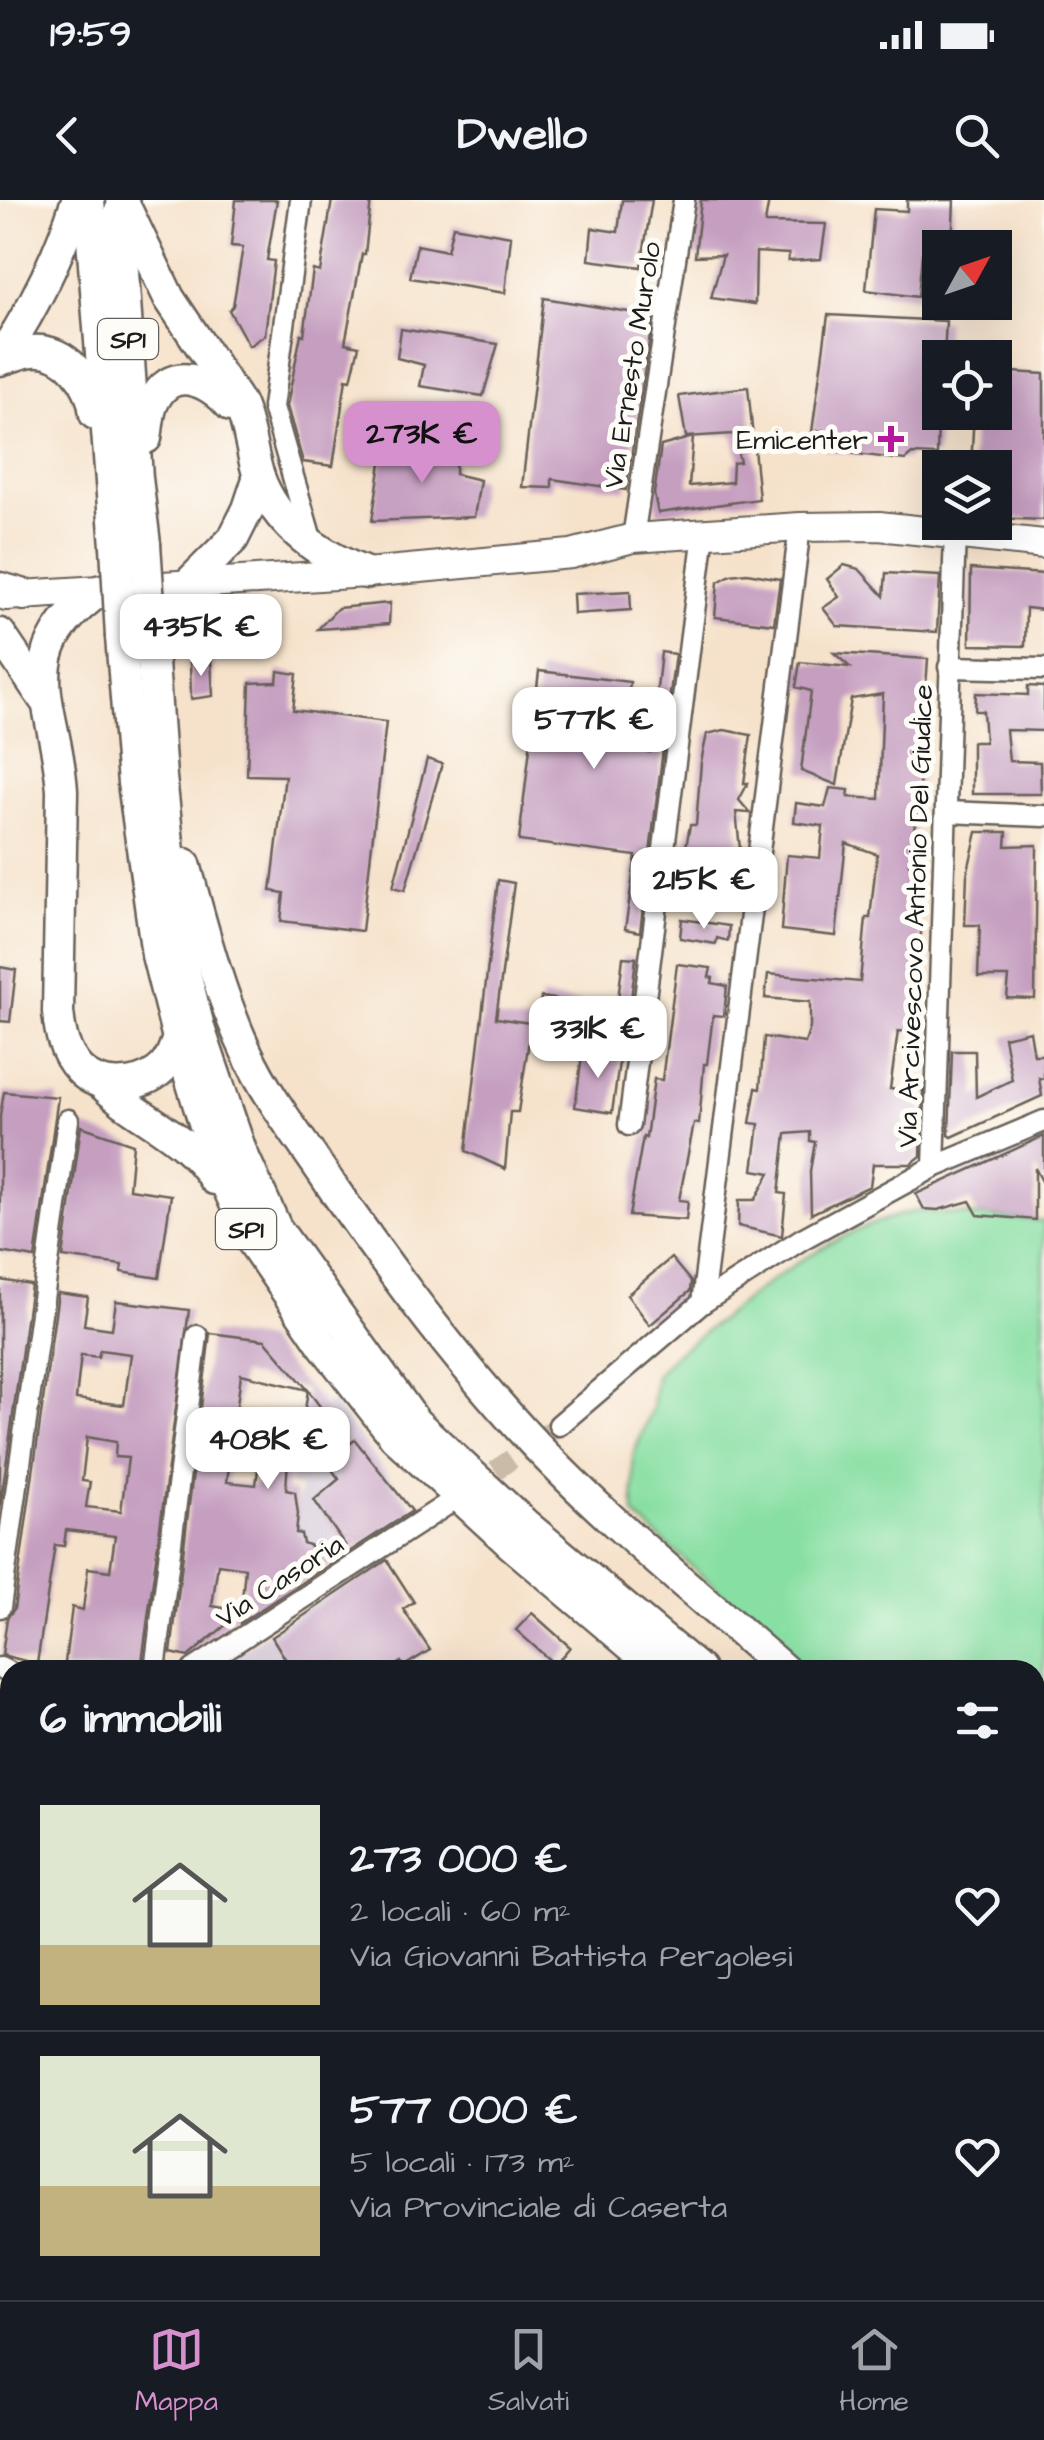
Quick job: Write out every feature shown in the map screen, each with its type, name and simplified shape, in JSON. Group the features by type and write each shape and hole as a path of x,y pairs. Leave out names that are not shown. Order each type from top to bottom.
{"highway":[{"path":"0,359 30,316 59,255 78,200"},
{"name":"SP1","path":"90,200 130,545 136,635 133,783 154,936 178,1038 216,1161 252,1241 324,1346 396,1437 648,1660"},
{"path":"120,200 168,298 239,403 258,476 272,502 314,548 336,562 366,573"},
{"name":"SP1","path":"120,200 124,484"},
{"path":"0,359 35,350 56,356 81,372 94,398 98,442 124,484"},
{"path":"124,484 153,402 172,382 186,378 204,382 234,408 249,433"},
{"path":"188,584 233,538 248,509 258,476"},
{"path":"101,590 80,604 56,635 44,672 44,699 61,767 60,1035 78,1068 153,1119 202,1160 238,1210"},
{"path":"0,634 44,699"},
{"name":"SP1","path":"136,635 161,777 180,954 241,1151 276,1228 348,1334 415,1422 526,1525 687,1660"},
{"path":"161,777 201,922 243,1046 258,1078 351,1214 439,1332 518,1426 611,1517 773,1660"},
{"path":"100,1082 115,1085 157,1073 171,1058 178,1038"},
{"path":"563,1588 621,1660"}],"main road":[{"path":"8,593 366,573 572,554 633,538 800,528 922,529"},
{"path":"1012,540 1044,544"}],"street":[{"path":"301,200 273,406 314,548"},
{"name":"Via Ernesto Murolo","path":"633,538 684,200"},
{"path":"702,1303 800,528"},
{"path":"629,1125 704,534"},
{"name":"Via Arcivescovo Antonio Del Giudice","path":"934,1167 955,540"},
{"name":"Via Arcivescovo Antonio Del Giudice","path":"948,667 1044,669"},
{"path":"947,812 1044,816"},
{"path":"0,1607 68,1120"},
{"path":"559,1426 702,1303 802,1239 934,1167 1044,1121"},
{"path":"156,1660 197,1336"},
{"name":"Via Casoria","path":"209,1660 446,1505"}],"shaded area":[{"path":"306,1384 325,1405 332,1402 415,1510 283,1596 300,1488 289,1484"},
{"path":"345,1583 394,1660 229,1660"}],"green space":[{"path":"916,1211 1044,1221 1044,1660 796,1660 634,1515 633,1456 652,1408 656,1375 672,1357 786,1270 816,1251 881,1221"}],"building":[{"path":"236,200 277,200 267,260 274,261 265,335 249,346 229,310 233,306 243,247 231,246"},
{"path":"332,200 371,200 365,254 345,343 359,346 351,380 346,379 333,466 303,462 287,406 301,334 304,335 313,270 320,272"},
{"path":"622,200 652,200 641,267 589,260 592,228 618,232"},
{"path":"701,200 769,200 765,223 826,224 821,259 788,261 789,254 756,252 755,304 711,298 723,255 695,256"},
{"path":"907,200 954,200 953,230 922,230 918,297 866,290 874,209 907,211"},
{"path":"453,226 511,236 505,293 410,278 417,245 447,251"},
{"path":"544,298 653,316 626,490 552,479 552,488 522,487"},
{"path":"828,315 946,321 945,340 922,340 922,430 938,430 937,450 922,450 922,454 912,454 905,460 824,450 823,430 812,432"},
{"path":"401,329 498,344 483,396 420,386 424,365 397,358"},
{"path":"1012,372 1044,374 1044,520 1012,519 1012,450 972,450 973,430 1012,430"},
{"path":"748,387 759,499 658,513 654,494 661,446 693,437 689,486 732,482 733,463 740,462 733,434 686,437 679,396"},
{"path":"384,443 456,451 455,474 480,480 474,517 372,521"},
{"path":"844,565 859,569 884,596 886,573 940,576 937,632 837,626 823,608 839,597 827,579"},
{"path":"971,569 1044,574 1044,610 1026,608 1025,646 970,645"},
{"path":"747,573 780,579 774,624 715,617 718,582"},
{"path":"630,591 631,610 574,614 573,594"},
{"path":"390,603 389,624 318,629 338,608"},
{"path":"661,652 675,654 640,932 625,929 636,856 519,841 539,671 630,682 622,748 650,752"},
{"path":"834,653 928,659 918,802 909,864 916,865 916,921 922,924 916,1032 898,1031 890,1089 923,1090 921,1156 911,1164 873,1164 870,1186 811,1214 810,1171 815,1142 810,1141 810,1132 786,1134 779,1193 786,1194 782,1236 738,1226 739,1200 755,1200 770,1173 753,1170 759,1124 750,1123 756,1088 760,1089 764,1037 805,1043 810,1028 810,1002 765,998 768,974 860,982 877,854 846,843 836,936 781,930 787,855 820,858 823,826 794,822 796,803 825,807 830,788 849,790 848,797 879,799 883,694 851,699 837,785 801,771 811,691 796,687 800,662 850,667"},
{"path":"211,660 213,696 191,699 190,662"},
{"path":"278,671 297,674 293,710 386,722 362,931 281,921 284,893 271,891 285,776 247,775 250,683 277,682"},
{"path":"1028,686 1044,687 1044,731 1006,730 1009,761 1040,762 1041,794 972,794 972,742 985,742 983,711 975,711 976,693 1028,695"},
{"path":"724,730 751,735 744,783 748,783 739,800 750,813 736,812 740,849 734,874 682,869 690,825 696,825 707,734"},
{"path":"427,759 442,764 405,890 393,887"},
{"path":"977,832 1007,832 1006,846 1037,845 1035,999 1007,998 1009,977 978,977 980,925 965,925 967,875"},
{"path":"498,880 514,883 496,1018 537,1024 541,997 617,1008 623,957 636,958 627,1032 614,1030 615,1022 569,1018 566,1045 529,1040 518,1112 510,1112 505,1169 466,1151"},
{"path":"682,919 729,926 728,941 717,938 716,944 680,938"},
{"path":"677,964 711,968 712,983 727,986 724,1016 713,1015 699,1124 694,1123 679,1200 688,1201 686,1220 629,1216 654,1079 662,1080"},
{"path":"0,967 16,970 10,1022 0,1021"},
{"path":"1030,1031 1034,1055 1044,1055 1044,1079 1039,1078 1042,1096 952,1137 949,1135 952,1051 975,1051 976,1097 1012,1080 1004,1037"},
{"path":"583,1049 620,1055 612,1113 575,1107"},
{"path":"4,1092 58,1097 35,1258 0,1252 0,1116"},
{"path":"81,1126 133,1144 129,1189 171,1195 159,1278 121,1272 122,1265 63,1257"},
{"path":"1044,1136 1044,1185 1035,1168 1035,1220 978,1215 970,1201 938,1210 924,1209 916,1194"},
{"path":"671,1258 691,1282 690,1291 650,1325 627,1295"},
{"path":"0,1280 31,1285 0,1508"},
{"path":"58,1293 88,1297 84,1325 112,1329 116,1301 189,1310 142,1660 65,1660 72,1607 83,1610 88,1568 110,1571 115,1536 66,1530 64,1546 55,1545 38,1660 2,1655 7,1618 14,1609","holes":["100,1350 131,1354 124,1405 76,1399 81,1355 98,1357","87,1437 116,1442 115,1457 128,1458 121,1511 86,1507 90,1482 82,1481"]},
{"path":"210,1333 265,1340 308,1390 348,1445 355,1440 412,1511 240,1623 241,1612 188,1657 171,1653","holes":["241,1374 308,1390 301,1437 263,1431 256,1485 227,1482","288,1459 325,1460 339,1479 314,1500 345,1545 321,1550 303,1543 301,1534 296,1533 295,1492 286,1490","218,1564 245,1568 241,1611 212,1606"]},
{"path":"387,1560 414,1602 403,1609 430,1650 414,1660 286,1660 272,1637"},
{"path":"532,1613 570,1647 559,1660 549,1660 516,1630"}],"tunnel":[{"path":"471,1488 559,1425"}],"place":[{"name":"Emicenter","path":"891,439"}]}
